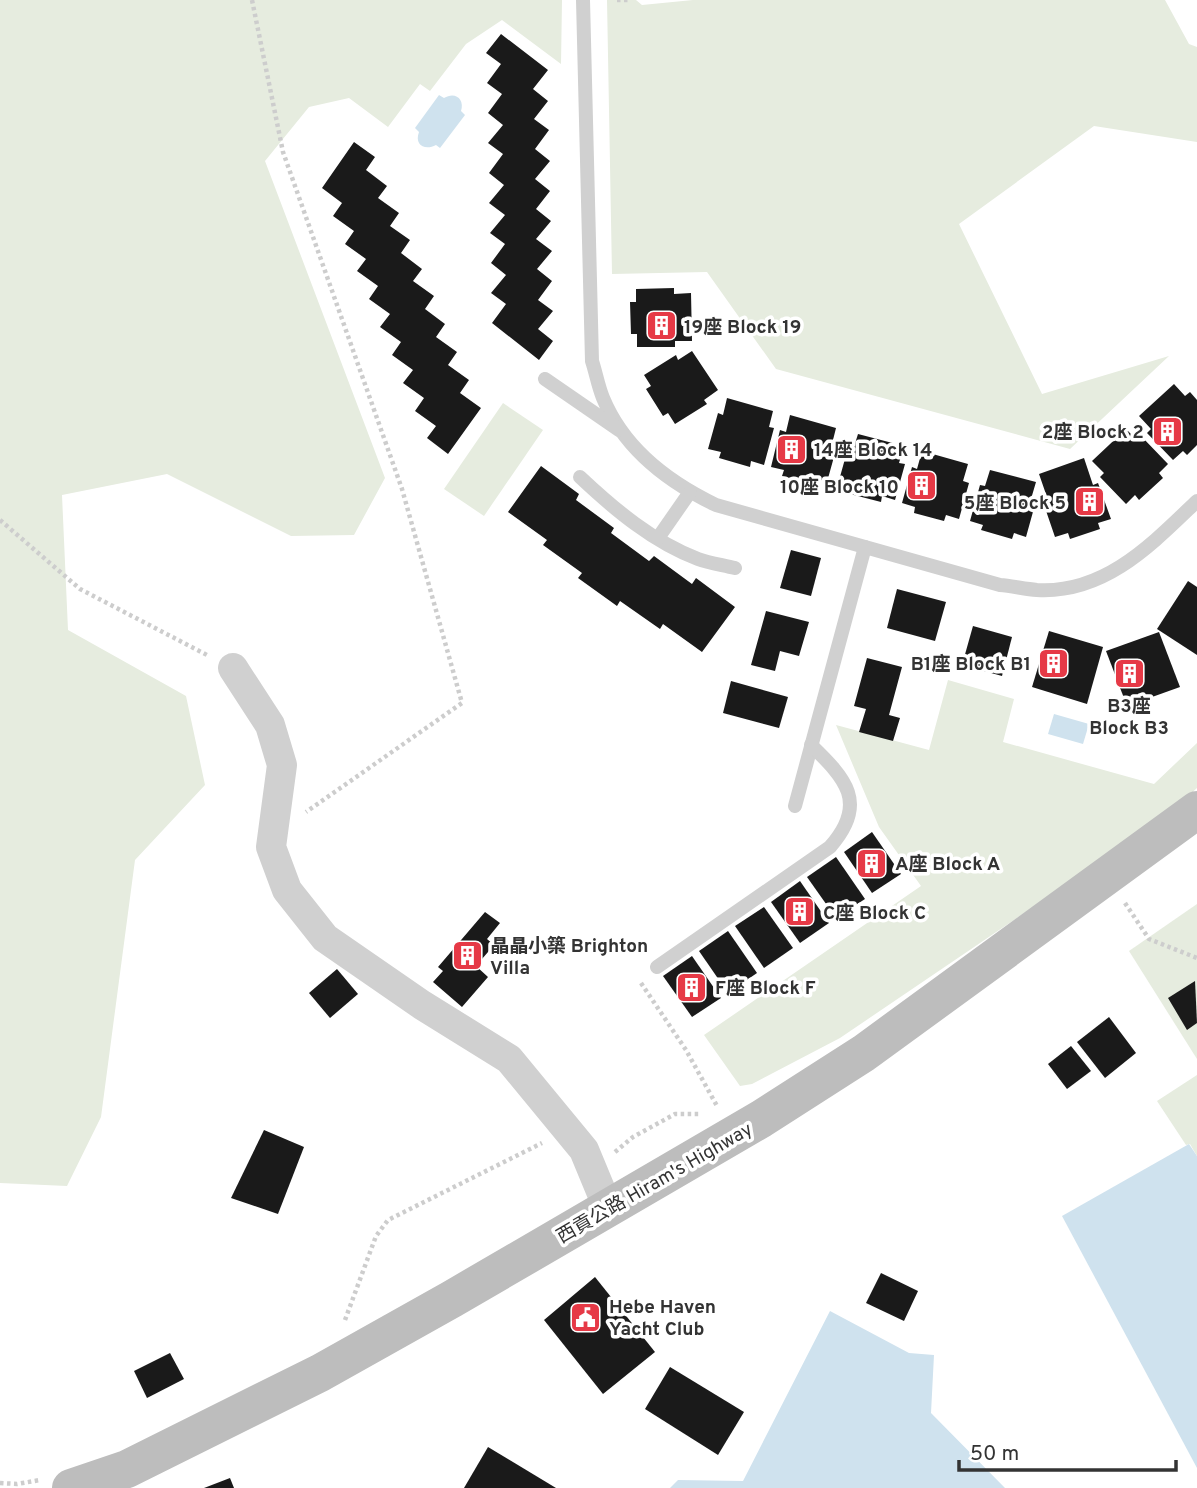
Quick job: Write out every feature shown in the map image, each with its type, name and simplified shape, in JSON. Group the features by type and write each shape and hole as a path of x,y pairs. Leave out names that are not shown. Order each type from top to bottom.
{"main road":[{"name":"西貢公路 Hiram's Highway","path":"71,1488 127,1469 320,1373 761,1119 864,1054 1197,810"}],"street":[{"path":"233,668 270,725 282,765 271,849 287,890 325,939 422,1005 509,1059 584,1150 608,1208"}],"lane":[{"path":"583,0 593,361 603,397 621,431 641,455 690,492 716,505 1000,585 1040,590 1077,586 1114,573 1153,544 1197,501"},
{"path":"545,379 621,431"},
{"path":"579,477 612,506 658,538 698,559 735,568"},
{"path":"658,538 690,492"},
{"path":"795,806 865,547"},
{"path":"657,967 830,847 840,837 847,824 849,796 837,770 811,745"}],"path":[{"path":"252,0 283,152 402,489 462,703 303,814 271,849"},
{"path":"617,0 629,0"},
{"path":"0,520 80,589 233,668"},
{"path":"1124,900 1149,939 1197,958"},
{"path":"657,967 638,979 686,1050 721,1113"},
{"path":"343,1327 376,1236 388,1220 568,1130"}],"shaded area":[{"path":"0,0 562,0 561,64 502,20 466,44 430,91 420,84 388,127 349,98 309,107 265,161 385,478 354,535 291,536 167,474 62,495 68,630 186,696 205,785 135,860 101,1117 67,1186 0,1183"},
{"path":"607,0 636,0 642,5 693,0 1165,0 1189,44 1197,47 1197,142 1094,126 959,224 1042,394 1169,356 1070,449 776,369 707,272 612,274"},
{"path":"503,403 543,430 484,516 444,489"},
{"path":"948,680 1014,699 1003,742 1154,784 1197,743 1197,788 1167,816 840,1038 752,1084 740,1086 704,1035 921,886 879,827 836,725 929,750"},
{"path":"1197,904 1197,1059 1129,951"},
{"path":"1197,1075 1197,1156 1190,1144 1186,1145 1157,1101"}],"water":[{"path":"439,95 444,98 452,95 458,97 462,103 461,111 465,115 440,148 436,145 424,147 419,143 419,132 415,128"},
{"path":"1054,714 1089,724 1083,744 1048,734"},
{"path":"1189,1144 1197,1156 1197,1468 1062,1216"},
{"path":"830,1311 909,1353 934,1355 931,1413 1005,1488 670,1488 678,1480 743,1481"}],"building":[{"path":"501,34 548,70 533,89 548,101 534,119 549,130 535,149 550,161 535,179 550,191 536,209 551,221 536,239 552,251 537,269 552,281 538,300 553,311 538,329 553,341 539,360 492,323 506,304 491,293 506,275 491,263 505,244 490,233 505,215 489,203 504,185 489,173 503,154 488,143 503,125 488,113 502,94 487,83 501,64 486,53"},
{"path":"354,142 375,157 366,170 387,186 378,198 399,213 390,226 410,240 401,253 422,269 413,281 434,296 425,309 445,324 436,337 457,352 448,365 469,380 460,393 481,408 448,454 427,438 436,426 415,411 424,398 403,383 413,370 392,355 401,342 380,327 390,314 369,299 378,286 357,271 366,259 345,244 354,231 333,216 342,203 322,188"},
{"path":"674,288 674,294 691,293 692,341 675,341 675,347 637,347 637,334 631,334 630,302 636,302 636,289"},
{"path":"692,351 718,390 704,400 707,404 675,424 668,413 663,416 646,389 651,386 644,375 676,355 678,360"},
{"path":"1174,384 1185,396 1190,392 1197,400 1197,445 1187,455 1183,451 1173,460 1147,433 1151,429 1139,416"},
{"path":"727,398 773,411 769,427 774,428 764,465 751,461 750,467 719,458 721,452 708,449 718,413 723,415"},
{"path":"790,415 836,428 832,444 837,446 827,482 815,478 813,484 782,476 784,470 771,467 780,430 786,432"},
{"path":"1126,429 1138,441 1142,437 1168,464 1159,473 1163,478 1139,500 1135,495 1126,504 1100,477 1104,473 1092,461"},
{"path":"858,434 904,446 899,463 905,464 895,500 882,496 881,502 850,494 851,488 838,484 848,448 853,450"},
{"path":"922,451 968,464 963,481 969,483 959,519 946,515 944,521 914,513 915,507 902,503 912,467 917,469"},
{"path":"1084,458 1093,485 1098,483 1111,519 1098,523 1100,529 1070,539 1068,533 1055,537 1043,502 1048,500 1039,474"},
{"path":"541,466 579,494 576,500 614,528 611,533 649,561 654,556 692,584 696,578 735,607 702,652 663,624 660,629 620,601 617,606 578,578 582,573 543,545 547,540 508,512"},
{"path":"990,470 1036,482 1031,499 1036,501 1026,537 1014,533 1012,539 981,530 983,525 970,521 980,485 985,486"},
{"path":"791,550 821,558 811,596 780,588"},
{"path":"1188,581 1197,587 1197,655 1157,629"},
{"path":"897,589 946,602 935,641 887,628"},
{"path":"766,611 809,622 799,656 780,651 775,671 751,665"},
{"path":"973,626 1012,637 1002,676 962,665"},
{"path":"1049,631 1103,647 1087,704 1032,687"},
{"path":"1159,632 1180,687 1127,706 1106,651"},
{"path":"867,658 902,667 889,715 900,718 893,741 859,732 866,709 854,706"},
{"path":"731,681 788,697 779,728 723,713"},
{"name":"A座 Block A","path":"872,832 901,874 872,893 844,852"},
{"path":"836,857 865,899 836,918 807,877"},
{"name":"C座 Block C","path":"800,881 829,923 800,943 771,902"},
{"path":"764,907 793,948 764,968 735,926"},
{"name":"晶晶小築 Brighton Villa","path":"485,912 500,923 487,939 494,945 476,966 488,977 462,1007 433,982 443,971 438,967"},
{"path":"728,931 757,973 728,993 699,951"},
{"name":"F座 Block F","path":"692,956 721,998 692,1017 663,976"},
{"path":"337,969 358,994 330,1018 309,993"},
{"path":"1195,981 1197,1023 1187,1030 1168,998"},
{"path":"1109,1017 1136,1053 1105,1078 1077,1042"},
{"path":"1071,1046 1091,1071 1067,1089 1048,1064"},
{"path":"264,1130 304,1147 278,1214 231,1198"},
{"path":"881,1273 918,1291 904,1321 866,1303"},
{"path":"595,1277 655,1352 603,1394 544,1320"},
{"path":"170,1353 184,1379 147,1398 134,1371"},
{"path":"670,1367 744,1412 718,1455 645,1409"},
{"path":"488,1447 556,1488 464,1488"},
{"path":"230,1478 234,1488 204,1488"}],"place":[{"name":"19座 Block 19","path":"661,326"},
{"name":"2座 Block 2","path":"1167,431"},
{"name":"14座 Block 14","path":"791,449"},
{"name":"10座 Block 10","path":"922,486"},
{"name":"5座 Block 5","path":"1089,502"},
{"name":"B1座 Block B1","path":"1054,663"},
{"name":"B3座 Block B3","path":"1129,674"},
{"name":"A座 Block A","path":"872,863"},
{"name":"C座 Block C","path":"800,912"},
{"name":"晶晶小築 Brighton Villa","path":"467,956"},
{"name":"F座 Block F","path":"692,987"},
{"name":"Hebe Haven Yacht Club","path":"586,1317"}]}
